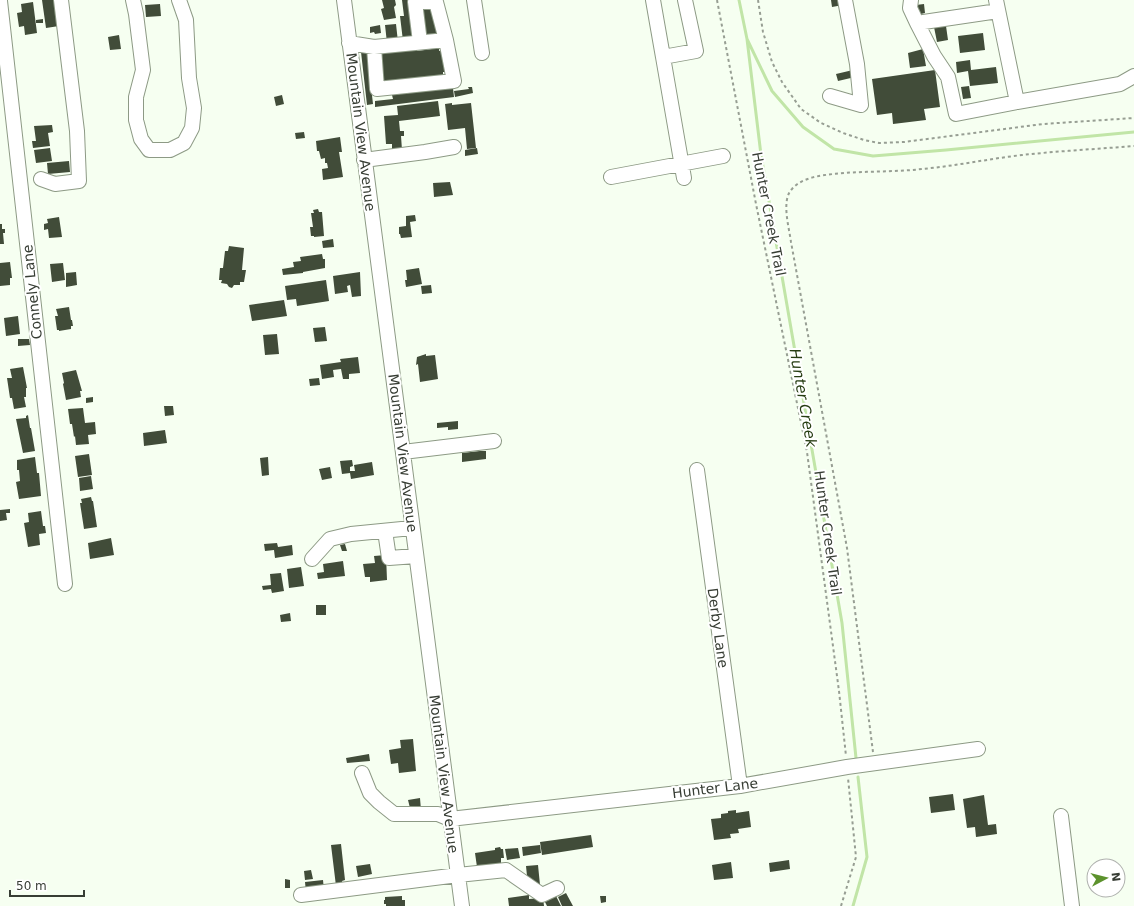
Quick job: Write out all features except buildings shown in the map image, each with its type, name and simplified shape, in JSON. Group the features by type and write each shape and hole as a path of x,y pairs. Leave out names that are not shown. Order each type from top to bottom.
{"street":[{"path":"41,179 55,184 79,181 78,131 61,0"},
{"path":"133,0 143,70 136,97 136,120 141,140 150,150 170,150 184,143 192,128 194,108 189,78 186,20 179,0"},
{"name":"Mountain View Avenue","path":"344,0 462,906"},
{"path":"474,0 482,53"},
{"path":"653,0 684,178"},
{"path":"663,57 696,51 685,0"},
{"path":"830,96 861,105 857,64 845,0"},
{"path":"911,0 910,8 917,23 934,56 948,77 956,114 1120,84 1134,76"},
{"name":"Connely Lane","path":"0,2 65,584"},
{"path":"374,47 377,89 454,81 446,40 436,2 416,2 420,42"},
{"path":"917,23 997,5 1017,102"},
{"path":"349,43 374,47 446,40"},
{"path":"364,160 454,147"},
{"path":"611,177 723,156"},
{"path":"403,452 494,441"},
{"name":"Derby Lane","path":"697,470 740,786"},
{"path":"312,559 330,539 351,534 412,528"},
{"path":"385,531 389,558 416,556"},
{"name":"Hunter Lane","path":"450,819 740,786 847,767 978,749"},
{"path":"362,773 370,793 394,814 438,814 450,819"},
{"path":"1061,816 1072,906"},
{"path":"301,895 506,870 542,896 557,888"}],"path":[{"name":"Hunter Creek Trail","path":"717,0 807,452 839,691 856,857 841,906"},
{"path":"758,0 763,32 772,62 782,82 801,109 821,123 843,133 864,140 879,143 904,142 1043,124 1134,118"},
{"path":"874,764 847,548 791,242 786,200 791,190 801,182 818,176 843,173 894,172 1022,155 1134,146"}],"waterway":[{"path":"739,0 747,39 772,91 803,127 834,149 873,156 1134,132"},
{"name":"Hunter Creek","path":"747,39 761,155 842,623 856,758"},
{"name":"Hunter Creek","path":"853,906 867,857 858,777"}]}
